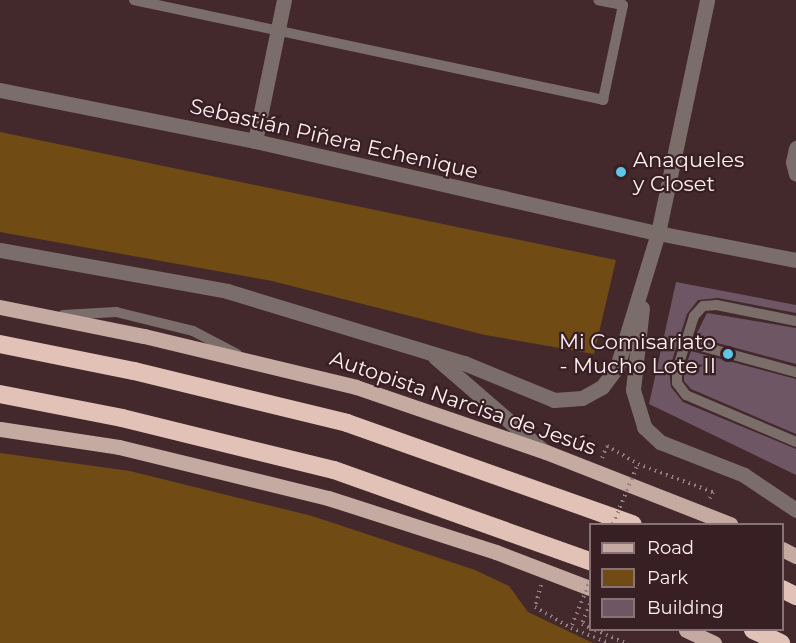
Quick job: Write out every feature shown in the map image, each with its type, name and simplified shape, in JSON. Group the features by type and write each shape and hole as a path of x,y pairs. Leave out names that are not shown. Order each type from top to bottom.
{"highway":[{"path":"0,344 134,371 347,423 627,523"},
{"path":"0,394 122,418 334,470 589,560"},
{"path":"755,631 782,643"}],"main road":[{"name":"Autopista Narcisa de Jesús","path":"0,307 356,387 546,452 725,523"},
{"path":"0,429 119,447 328,498 589,587"},
{"path":"688,631 714,643"}],"street":[{"path":"255,141 284,0"},
{"path":"0,250 227,291 485,371 554,400 582,398 602,387 617,367 658,233 707,0"},
{"name":"Sebastián Piñera Echenique","path":"0,90 255,141 658,233 796,260"},
{"path":"796,148 793,162 796,174"},
{"path":"645,276 633,390 644,427 660,442 744,475 796,510"},
{"path":"433,355 546,452"}],"lane":[{"path":"134,0 603,100 623,5 598,0"},
{"path":"796,321 717,305 703,306 694,316 677,370 677,383 686,395 796,442"},
{"path":"686,342 796,372"}],"path":[{"path":"597,472 607,446 637,466 614,523"},
{"path":"545,572 535,607 609,643"},
{"path":"572,627 589,586"},
{"path":"589,608 582,624 589,627"},
{"path":"597,631 626,643"}],"green space":[{"path":"0,132 616,260 594,354 485,335 272,281 0,232"},
{"path":"0,453 130,471 312,516 475,570 509,586 528,612 593,643 0,643"}],"building":[{"path":"676,282 796,305 796,313 718,298 698,300 687,314 669,370 671,387 683,402 796,449 796,475 649,404"},
{"path":"707,313 796,328 796,364 695,337"},
{"path":"691,351 796,379 796,434 691,389 684,381 684,371"}],"place":[{"name":"Anaqueles y Closet","path":"621,172"},
{"name":"Mi Comisariato - Mucho Lote II","path":"728,354"}]}
